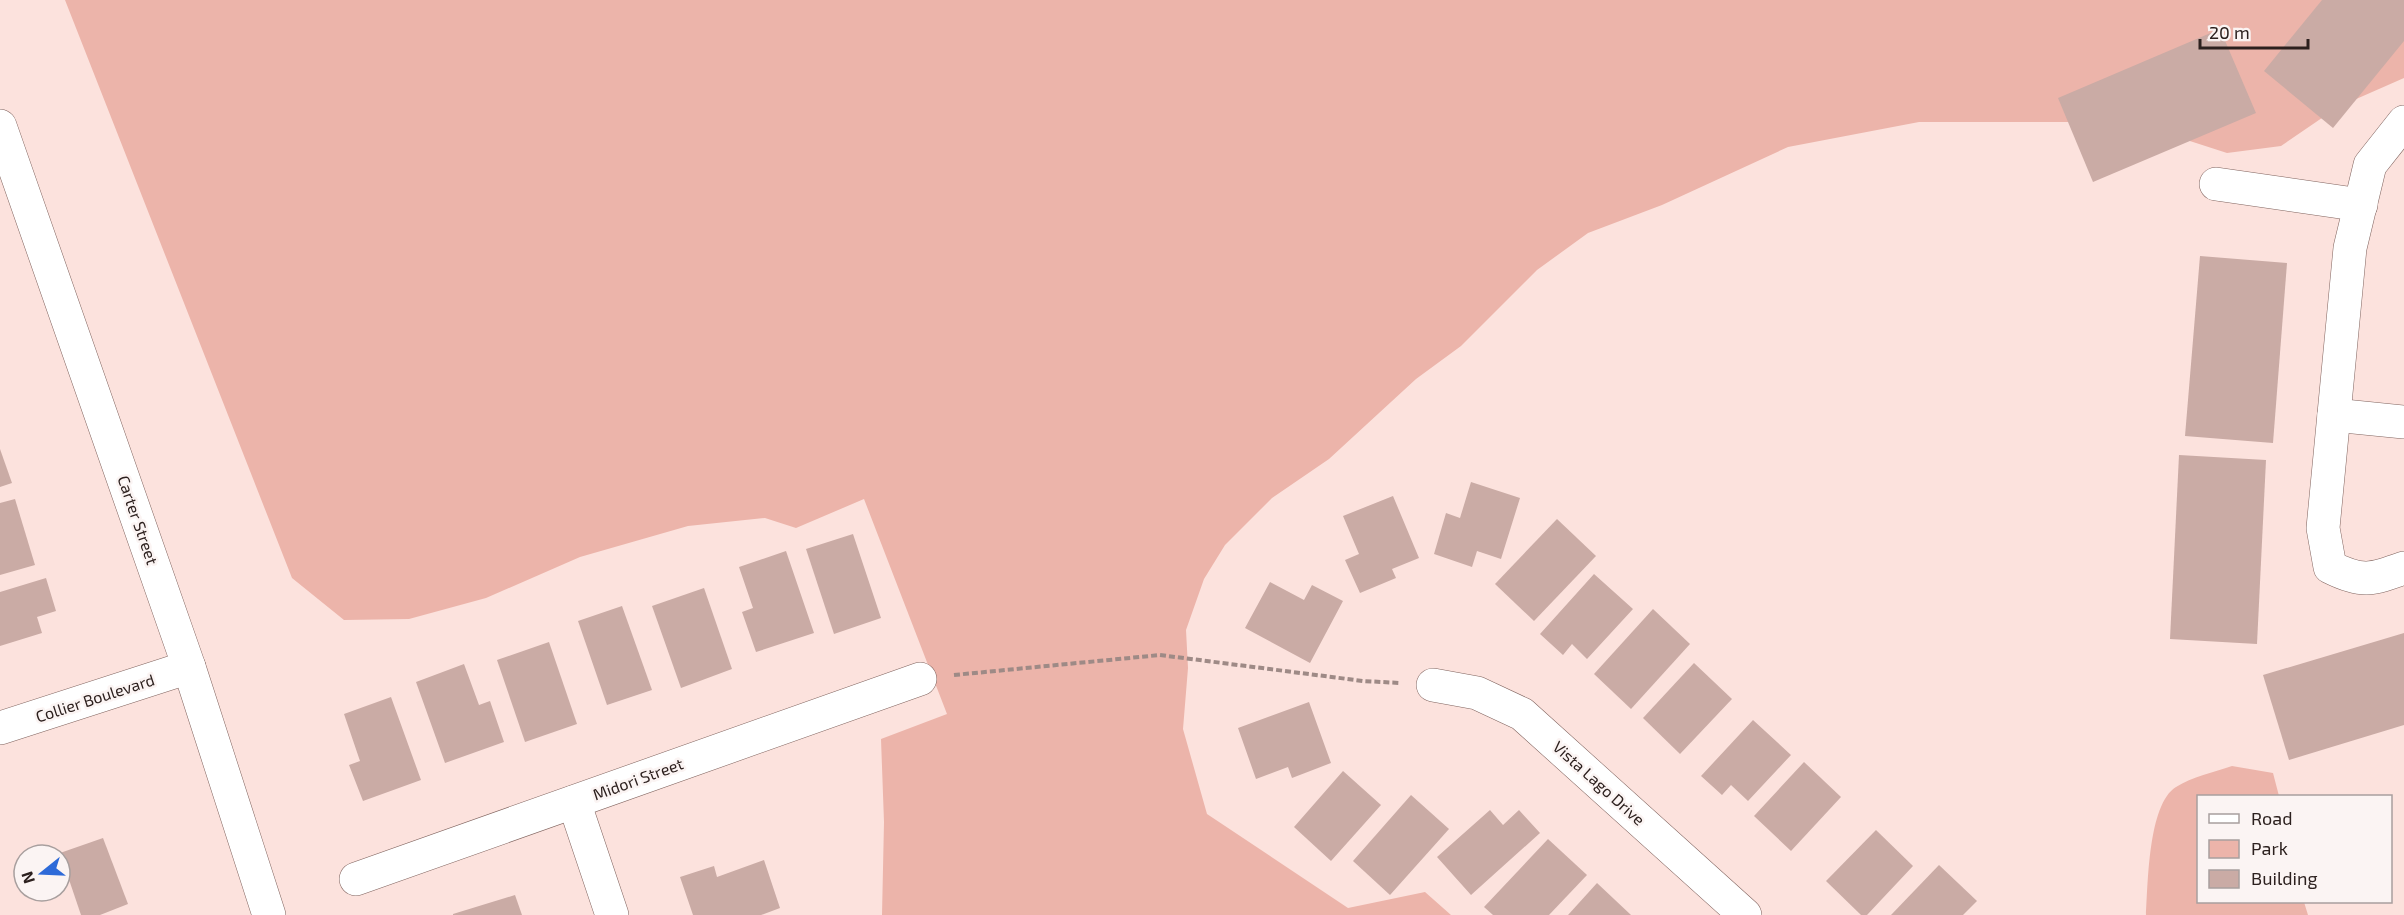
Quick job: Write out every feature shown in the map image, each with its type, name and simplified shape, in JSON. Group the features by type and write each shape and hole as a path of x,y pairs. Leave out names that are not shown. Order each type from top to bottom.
{"street":[{"path":"2404,122 2370,165 2350,248 2323,528 2330,567 2353,579 2378,577 2404,568"},
{"name":"Carter Street","path":"0,126 189,667 269,915"},
{"path":"2216,183 2361,205"},
{"path":"2334,415 2404,422"},
{"name":"Collier Boulevard","path":"0,728 189,667"},
{"name":"Midori Street","path":"356,879 920,679"},
{"name":"Vista Lago Drive","path":"1433,685 1477,693 1522,714 1745,915"},
{"path":"574,802 612,915"}],"path":[{"path":"920,679 1160,655 1363,681 1433,685"}],"green space":[{"path":"65,0 2404,0 2404,78 2338,107 2281,146 2227,153 2131,122 1919,122 1788,147 1662,205 1588,233 1537,270 1461,346 1416,379 1329,459 1272,498 1225,545 1204,579 1186,630 1188,668 1183,729 1207,814 1348,908 1425,892 1451,915 882,915 884,822 881,739 947,714 864,499 796,528 765,518 688,526 580,557 486,598 409,619 344,620 292,578"},
{"path":"2232,766 2273,773 2279,795 2197,795 2197,903 2304,903 2308,915 2146,915 2151,846 2160,810 2167,796 2176,787"}],"building":[{"path":"2322,0 2404,0 2404,41 2333,128 2264,71"},
{"path":"2220,29 2256,113 2093,182 2058,98"},
{"path":"2200,256 2287,263 2273,443 2185,436"},
{"path":"0,449 12,483 0,487"},
{"path":"2179,455 2266,460 2257,644 2170,639"},
{"path":"1471,482 1520,498 1501,559 1477,551 1472,567 1434,554 1446,513 1460,518"},
{"path":"1393,496 1419,558 1392,569 1396,578 1360,593 1345,560 1359,554 1343,516"},
{"path":"15,499 35,565 0,575 0,503"},
{"path":"1557,519 1596,556 1534,621 1495,584"},
{"path":"853,534 881,618 834,634 806,549"},
{"path":"786,551 814,633 756,652 742,612 753,608 739,567"},
{"path":"1594,574 1633,609 1587,659 1572,644 1563,655 1540,634"},
{"path":"46,578 56,611 37,617 42,633 0,646 0,592"},
{"path":"1270,582 1304,600 1312,585 1343,601 1310,663 1245,628"},
{"path":"704,588 732,669 681,688 652,606"},
{"path":"622,606 652,690 607,705 578,621"},
{"path":"1653,609 1690,644 1631,709 1594,674"},
{"path":"2404,633 2404,725 2289,760 2263,675"},
{"path":"549,642 577,724 525,742 497,660"},
{"path":"1694,663 1732,699 1680,754 1643,718"},
{"path":"464,664 479,705 490,701 504,742 445,763 416,682"},
{"path":"391,697 421,780 363,801 349,765 360,761 344,714"},
{"path":"1309,702 1331,763 1292,778 1288,767 1256,779 1238,728"},
{"path":"1753,720 1791,755 1748,801 1731,785 1722,795 1701,776"},
{"path":"1804,762 1841,797 1791,851 1754,816"},
{"path":"1343,771 1381,805 1331,861 1294,827"},
{"path":"1411,795 1449,829 1390,895 1353,861"},
{"path":"1490,810 1503,825 1519,810 1540,833 1471,895 1437,857"},
{"path":"1876,830 1913,866 1867,915 1861,915 1826,881"},
{"path":"103,838 128,904 100,915 81,915 72,888 72,849"},
{"path":"1548,839 1587,875 1549,915 1493,915 1484,907"},
{"path":"764,860 780,908 761,915 693,915 680,877 714,866 717,877"},
{"path":"1939,865 1977,901 1963,915 1891,915"},
{"path":"1597,883 1631,915 1568,915"},
{"path":"515,895 522,915 453,915 453,914"}]}
